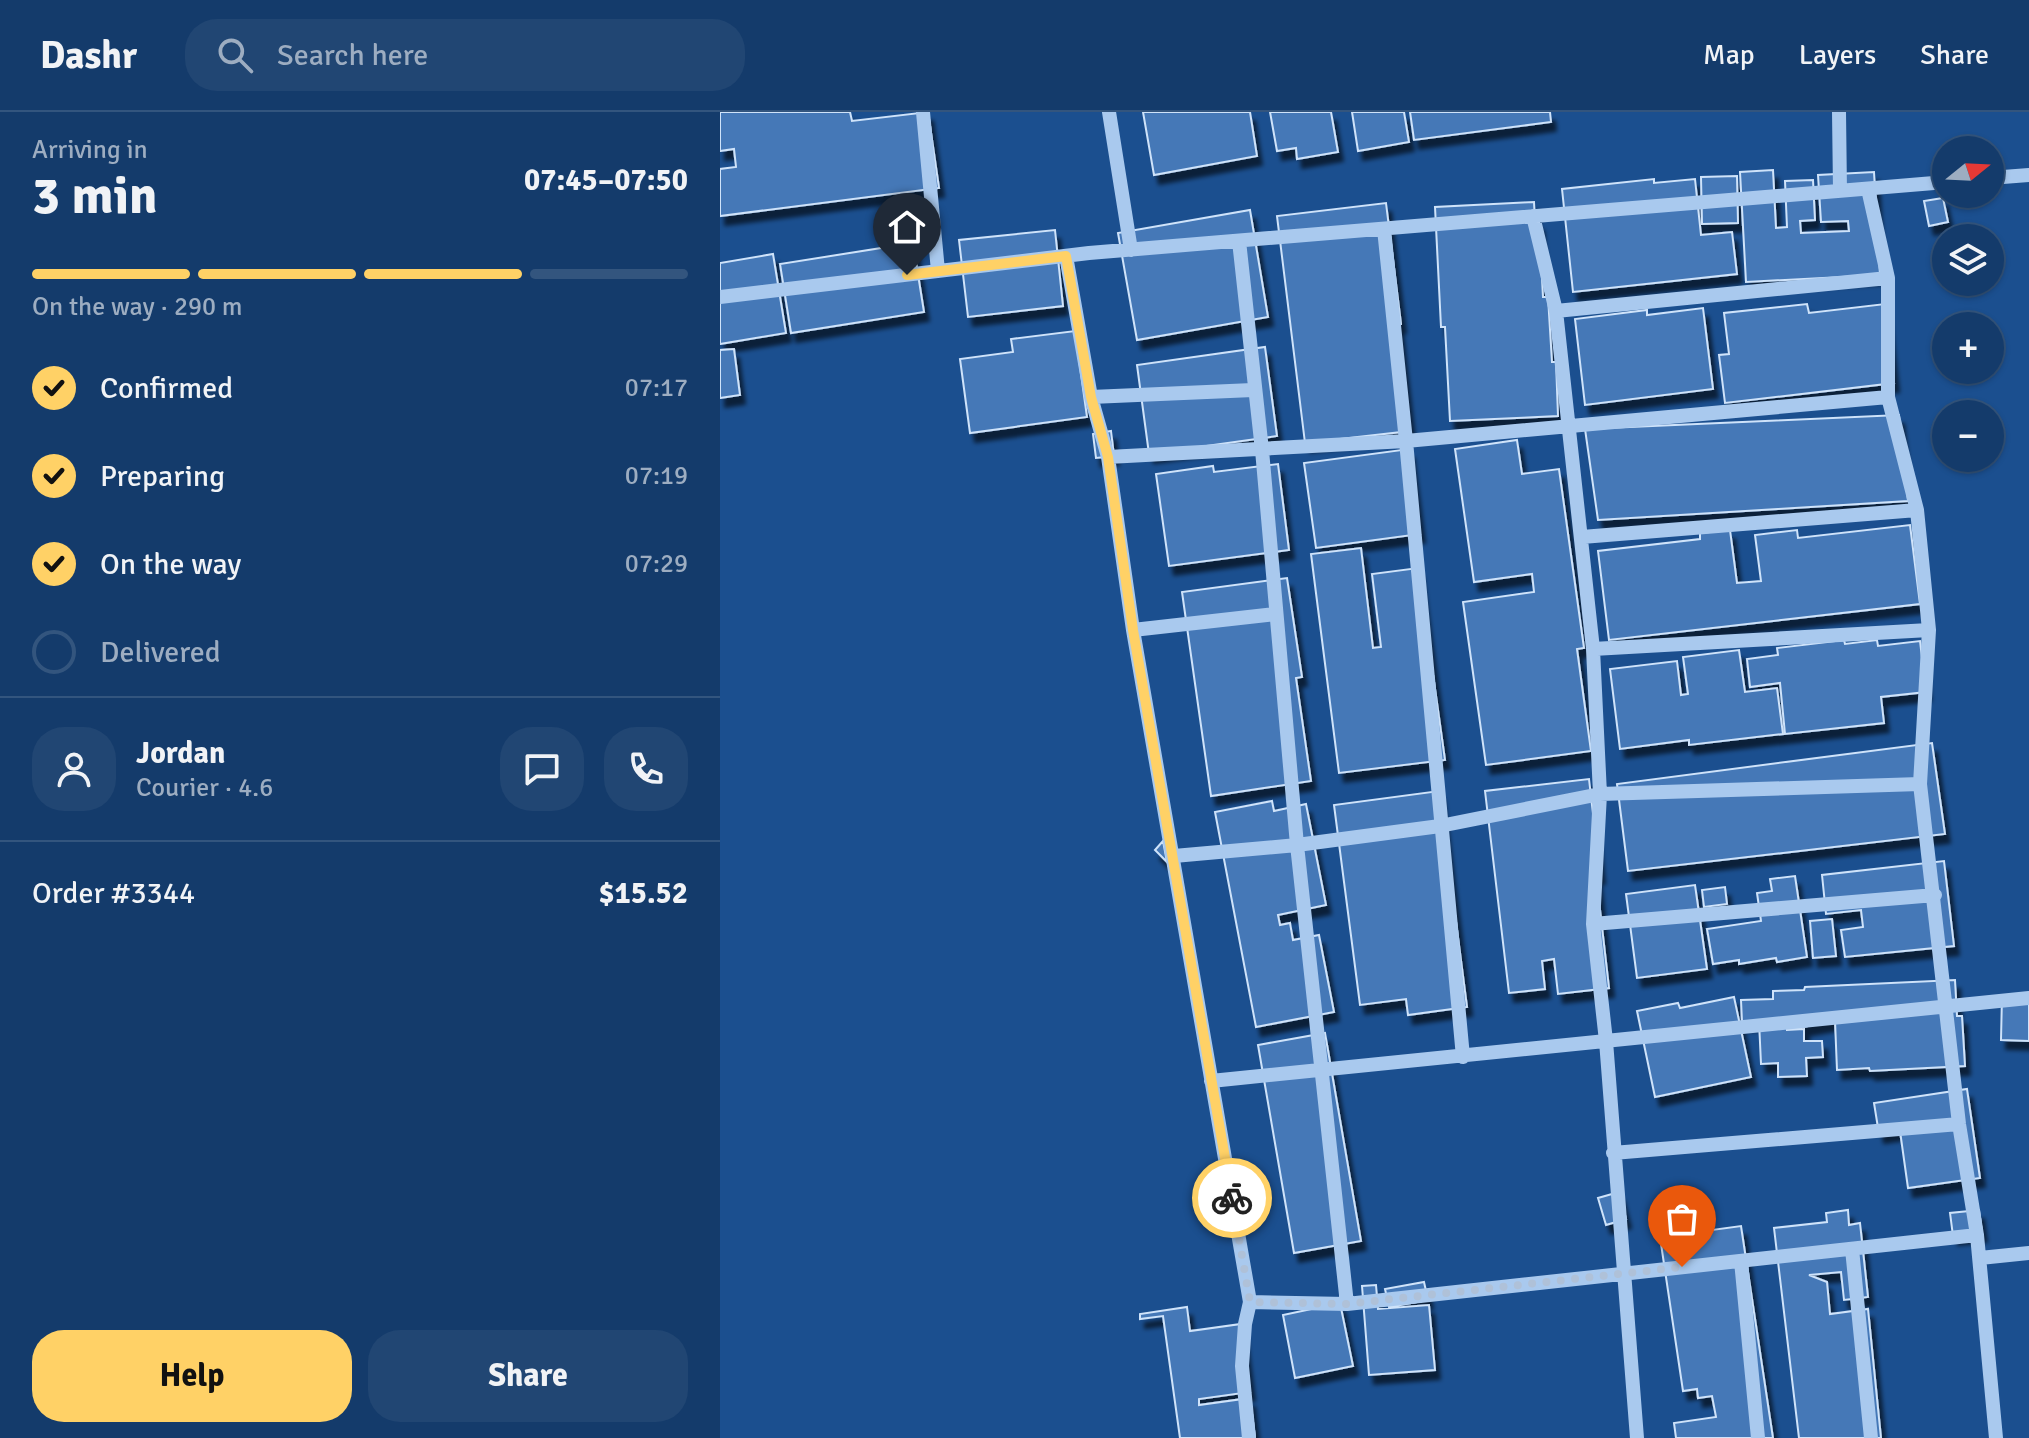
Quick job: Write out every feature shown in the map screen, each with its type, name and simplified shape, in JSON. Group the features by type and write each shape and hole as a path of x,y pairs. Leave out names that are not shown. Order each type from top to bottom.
{"street":[{"path":"923,112 938,271"},
{"path":"1109,112 1131,250"},
{"path":"1839,112 1840,191"},
{"path":"2004,177 2029,175"},
{"path":"720,297 1066,256 1932,183"},
{"path":"1868,189 1888,278 1888,397 1917,510 1929,630 1920,784 1959,1124 1980,1258 1996,1438"},
{"path":"1533,216 1556,311 1593,649 1600,794 1593,924 1606,1041 1637,1438"},
{"path":"1384,229 1463,1057"},
{"path":"1239,241 1262,450 1297,845 1347,1304"},
{"path":"1066,256 1091,397 1108,457 1133,630 1250,1302 1242,1366 1249,1438"},
{"path":"1556,311 1888,278"},
{"path":"1091,397 1253,390"},
{"path":"1108,457 1406,441 1888,397"},
{"path":"1582,537 1917,510"},
{"path":"1133,630 1275,614"},
{"path":"1593,649 1929,630"},
{"path":"1174,856 1297,845 1440,826 1600,794 1920,784"},
{"path":"1593,924 1935,895"},
{"path":"1211,1081 2029,998"},
{"path":"1613,1153 1959,1124"},
{"path":"1250,1302 1347,1304 1977,1235"},
{"path":"1852,1249 1871,1438"},
{"path":"1980,1258 2029,1253"},
{"path":"1741,1261 1758,1438"}],"building":[{"path":"720,112 850,112 852,121 928,112 939,188 720,216 720,169 736,167 734,149 720,151"},
{"path":"1143,112 1250,112 1257,156 1154,175"},
{"path":"1270,112 1331,112 1338,152 1297,159 1296,148 1277,151"},
{"path":"1352,112 1404,112 1409,142 1358,151"},
{"path":"1410,112 1550,112 1551,122 1414,140"},
{"path":"1773,170 1776,228 1787,227 1785,181 1813,180 1815,220 1800,221 1801,233 1849,231 1848,221 1821,222 1818,175 1874,172 1880,275 1746,282 1740,172"},
{"path":"1737,176 1738,223 1702,224 1701,177"},
{"path":"1654,179 1654,183 1695,179 1701,235 1732,232 1737,274 1573,292 1562,189"},
{"path":"1932,200 1932,208 1945,208 1948,222 1929,226 1924,201"},
{"path":"1534,202 1535,222 1539,222 1543,297 1548,297 1552,362 1556,362 1558,416 1450,421 1445,327 1441,327 1435,207"},
{"path":"1386,203 1410,431 1305,443 1277,216"},
{"path":"1250,210 1268,317 1137,340 1118,233"},
{"path":"1055,230 1063,306 968,317 959,240"},
{"path":"913,243 924,312 791,333 780,264"},
{"path":"773,254 786,333 720,344 720,263"},
{"path":"1807,304 1809,313 1885,304 1894,383 1725,403 1719,355 1729,354 1724,313"},
{"path":"1703,308 1713,389 1585,405 1575,319 1647,310 1647,315"},
{"path":"1075,331 1087,417 970,433 960,359 1013,352 1011,339"},
{"path":"1265,347 1277,436 1149,454 1137,365"},
{"path":"734,349 740,395 720,398 720,350"},
{"path":"1899,415 1908,501 1598,520 1585,429"},
{"path":"1111,431 1114,456 1096,458 1093,434"},
{"path":"1517,440 1522,474 1559,469 1584,648 1577,649 1591,751 1486,765 1463,602 1534,592 1532,574 1474,582 1455,449"},
{"path":"1409,449 1420,534 1316,548 1304,463"},
{"path":"1278,464 1289,550 1169,566 1156,474 1213,466 1214,472"},
{"path":"1910,525 1920,604 1609,640 1598,551 1700,539 1700,533 1730,530 1737,583 1761,581 1755,535 1797,530 1798,538"},
{"path":"1361,548 1373,648 1381,647 1372,574 1418,568 1445,760 1339,773 1311,554"},
{"path":"1287,578 1302,677 1296,678 1311,781 1211,796 1182,592"},
{"path":"1844,640 1845,644 1877,640 1878,646 1920,641 1926,692 1881,697 1884,723 1785,734 1780,683 1750,687 1747,659 1778,655 1777,648"},
{"path":"1739,650 1745,692 1777,688 1783,734 1689,745 1689,740 1620,749 1610,669 1677,661 1681,695 1688,694 1683,657"},
{"path":"1932,743 1945,834 1628,871 1617,784"},
{"path":"1589,779 1609,988 1558,994 1554,959 1542,961 1545,989 1509,993 1485,791"},
{"path":"1439,791 1467,1007 1408,1015 1406,999 1360,1005 1334,805"},
{"path":"1272,801 1274,811 1306,804 1326,905 1278,915 1280,925 1290,923 1293,940 1319,935 1334,1012 1256,1027 1215,812"},
{"path":"1163,841 1167,862 1155,850"},
{"path":"1944,861 1954,946 1845,957 1841,930 1863,927 1861,910 1826,914 1822,875"},
{"path":"1795,876 1807,957 1777,962 1776,958 1739,964 1739,960 1713,964 1707,929 1761,921 1757,893 1772,891 1770,879"},
{"path":"1695,885 1707,969 1637,978 1626,894"},
{"path":"1725,887 1727,904 1704,907 1702,890"},
{"path":"1832,919 1836,956 1813,958 1810,921"},
{"path":"1955,980 1957,1016 1962,1016 1965,1066 1837,1070 1835,1021 1786,1030 1804,1029 1804,1041 1822,1041 1823,1057 1806,1058 1807,1076 1778,1077 1778,1063 1761,1064 1759,1021 1742,1022 1741,1000 1773,999 1773,991"},
{"path":"2002,996 2029,997 2029,1041 2001,1040"},
{"path":"1734,997 1751,1077 1655,1097 1637,1011 1678,1003 1680,1008"},
{"path":"1325,1033 1361,1241 1294,1253 1258,1045"},
{"path":"1967,1089 1980,1178 1908,1188 1900,1131 1879,1134 1874,1103"},
{"path":"1619,1192 1626,1219 1606,1225 1598,1198"},
{"path":"1848,1210 1849,1225 1860,1223 1868,1297 1844,1300 1841,1272 1809,1275 1827,1282 1830,1314 1868,1309 1881,1438 1799,1438 1774,1228 1827,1222 1826,1213"},
{"path":"1979,1210 1982,1233 1953,1236 1950,1213"},
{"path":"1741,1226 1773,1438 1676,1438 1674,1423 1716,1417 1712,1396 1698,1398 1697,1389 1683,1391 1660,1237"},
{"path":"1424,1282 1428,1300 1389,1307 1385,1289"},
{"path":"1376,1285 1378,1309 1429,1305 1435,1370 1369,1375 1362,1286"},
{"path":"1340,1303 1353,1366 1295,1378 1283,1315"},
{"path":"1187,1307 1190,1331 1241,1324 1250,1392 1199,1399 1199,1405 1250,1398 1255,1438 1180,1438 1163,1316 1140,1319 1140,1314"}],"way so far":[{"path":"1232,1198 1250,1302 1347,1304 1682,1267"}],"route":[{"path":"907,275 1066,256 1091,397 1108,457 1133,630 1232,1198"}]}
